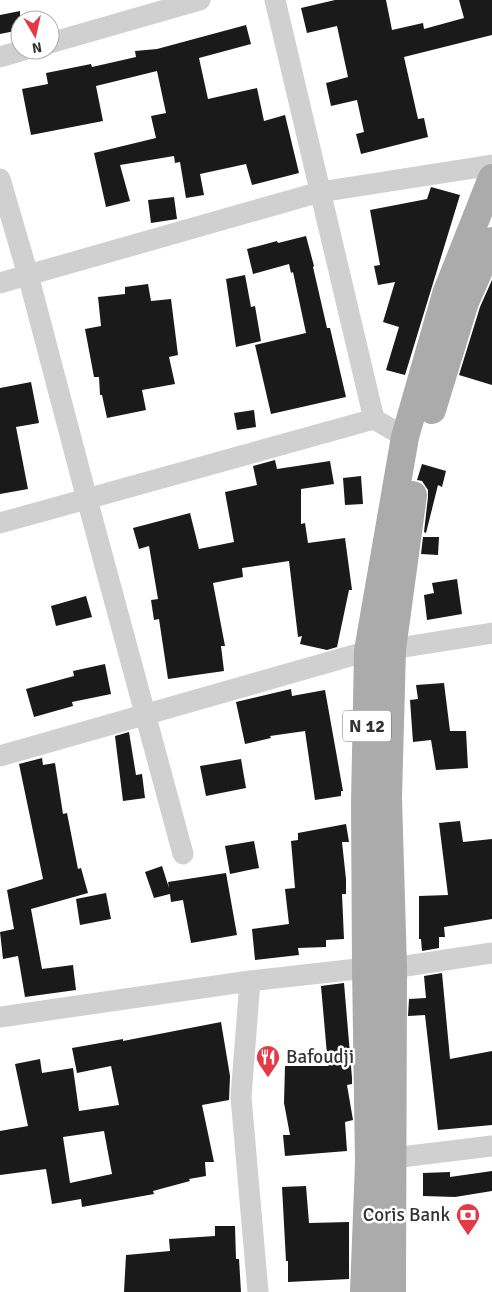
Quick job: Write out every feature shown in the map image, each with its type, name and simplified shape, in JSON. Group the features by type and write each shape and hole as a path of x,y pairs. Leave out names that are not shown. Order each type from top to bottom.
{"main road":[{"name":"N 12","path":"364,1292 369,1164 365,804 380,650 405,437 446,294 492,178"},
{"name":"N 12","path":"392,1292 393,968 388,798 380,650 420,450 466,302 492,241"}],"street":[{"path":"60,40 200,0"},
{"path":"275,0 374,419"},
{"path":"0,283 320,192 492,165"},
{"path":"0,179 28,275 183,854"},
{"path":"0,523 374,419 405,437"},
{"path":"0,756 380,650 492,633"},
{"path":"0,1017 250,981 366,968 393,968 492,953"},
{"path":"250,981 241,1097 258,1292"},
{"path":"393,1158 492,1146"}],"building":[{"path":"335,0 386,0 392,30 423,23 424,29 464,18 459,0 492,0 492,35 404,57 418,119 424,118 428,137 361,154 356,134 364,132 357,100 331,106 326,83 348,77 337,26 307,33 301,8"},
{"path":"10,13 10,32 0,34 0,15"},
{"path":"246,25 251,44 199,58 208,99 257,88 264,121 285,115 299,173 252,185 246,164 200,174 204,195 186,198 180,162 175,163 174,156 120,165 130,201 106,207 94,153 156,138 151,116 166,113 157,71 96,86 103,121 31,135 22,89 48,84 46,73 91,64 92,67 136,57 135,51 157,49"},
{"path":"431,187 460,195 405,375 386,370 399,327 383,322 395,282 378,285 374,266 380,265 370,210 427,199"},
{"path":"174,197 177,219 151,223 148,200"},
{"path":"306,236 327,328 330,328 346,397 271,414 255,345 306,333 293,272 291,273 289,264 253,274 247,249"},
{"path":"245,275 251,307 255,306 261,341 236,347 226,279"},
{"path":"492,280 492,385 459,375 480,307"},
{"path":"148,284 151,301 171,299 178,355 169,357 175,384 142,390 146,410 107,418 102,395 100,395 99,377 94,377 85,329 101,326 98,297 125,294 125,287"},
{"path":"31,382 39,423 16,427 28,489 0,494 0,388"},
{"path":"254,410 256,427 237,430 234,413"},
{"path":"275,460 277,469 330,461 334,484 301,489 301,524 305,523 308,543 345,538 352,590 349,590 337,647 327,650 300,644 302,636 298,637 289,561 242,568 243,577 213,583 225,646 221,646 224,671 168,679 159,619 154,620 151,600 158,599 149,546 139,549 133,528 190,513 199,549 234,542 225,492 257,485 253,466"},
{"path":"422,464 446,471 442,487 438,485 426,533 424,532 428,490 422,481 417,480"},
{"path":"361,476 363,504 345,505 343,478"},
{"path":"423,537 439,537 438,555 421,554"},
{"path":"457,579 462,614 427,620 424,595 434,593 432,583"},
{"path":"86,596 92,617 56,626 51,606"},
{"path":"105,664 111,694 72,702 73,706 34,717 26,689 74,676 73,671"},
{"path":"444,683 450,731 466,731 468,768 436,770 431,740 413,742 410,700 418,699 416,685"},
{"path":"291,689 292,696 325,690 343,791 341,791 341,796 315,800 305,731 270,736 271,738 245,744 236,702"},
{"path":"129,732 136,775 142,774 145,798 123,801 115,736"},
{"path":"42,758 43,765 55,763 63,814 67,813 78,869 81,868 88,893 31,909 42,969 73,965 76,990 25,997 18,956 3,959 0,932 14,929 7,890 43,879 19,764"},
{"path":"241,759 246,788 206,796 200,766"},
{"path":"460,821 463,842 492,839 492,919 444,927 445,937 439,937 439,948 422,951 421,939 419,939 419,896 448,895 439,823"},
{"path":"346,824 349,842 342,842 346,879 346,894 342,894 344,939 326,940 326,947 298,948 299,955 255,960 252,929 289,924 285,889 295,888 291,841 298,840 298,833"},
{"path":"254,841 259,868 230,874 225,846"},
{"path":"162,866 169,888 168,882 226,873 237,935 191,943 183,900 171,902 170,894 154,898 145,872"},
{"path":"106,893 111,919 80,925 76,899"},
{"path":"442,973 450,1059 492,1051 492,1125 438,1130 425,1015 408,1016 409,999 426,998 424,976"},
{"path":"344,983 352,1078 352,1084 347,1085 353,1120 345,1122 347,1151 285,1156 283,1135 290,1135 284,1103 285,1066 328,1066 321,986"},
{"path":"221,1022 230,1076 229,1100 202,1105 214,1162 205,1162 206,1176 189,1179 190,1181 153,1191 154,1194 82,1207 81,1199 52,1204 46,1169 0,1175 0,1131 28,1126 15,1064 40,1059 42,1073 73,1068 79,1111 119,1105 111,1066 77,1073 72,1048 123,1039 123,1041","holes":["104,1131 112,1174 70,1183 63,1137"]},
{"path":"492,1171 492,1191 455,1197 423,1196 423,1173 450,1172 450,1177"},
{"path":"306,1186 309,1223 349,1222 349,1279 288,1282 282,1187"},
{"path":"215,1226 235,1226 236,1259 239,1259 241,1292 124,1292 126,1255 170,1251 169,1239 215,1236"}],"place":[{"name":"Bafoudji","path":"268,1078"},
{"name":"Coris Bank","path":"468,1236"}]}
